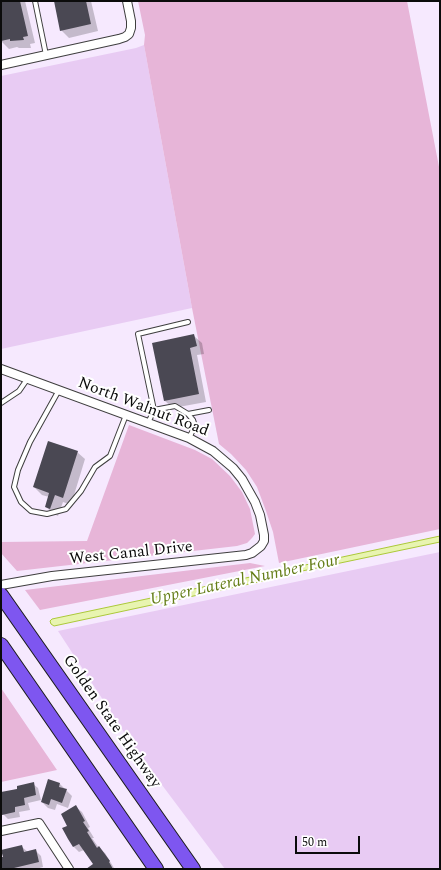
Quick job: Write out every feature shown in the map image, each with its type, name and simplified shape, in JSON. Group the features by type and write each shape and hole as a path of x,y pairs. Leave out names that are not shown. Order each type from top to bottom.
{"highway":[{"name":"Golden State Highway","path":"1,595 193,869"},
{"path":"1,645 156,869"}],"street":[{"path":"1,64 119,39 129,34 131,21 127,1"},
{"name":"North Walnut Road","path":"1,369 189,438 222,457 242,479 255,502 260,515 264,535 264,541 261,546"},
{"name":"West Canal Drive","path":"1,585 52,576 246,555 252,553 261,546"},
{"path":"1,831 39,823 69,869"}],"lane":[{"path":"35,1 46,55"},
{"path":"148,423 154,410 138,334 188,322"},
{"path":"1,403 19,391 28,378"},
{"path":"59,390 30,442 18,470 14,487 21,502 30,511 47,514 66,509 80,491 95,467 110,456 126,415"},
{"path":"154,410 175,406 188,414 193,420 195,426 189,438"},
{"path":"188,414 209,410"}],"shaded area":[{"path":"138,1 407,1 440,172 440,529 279,563 273,532 257,487 246,470 219,444 192,308 144,45 145,35"},
{"path":"144,45 192,308 1,349 1,76 136,48"},
{"path":"129,425 195,450 212,459 230,476 242,492 250,509 255,534 252,538 247,543 237,546 17,571 1,553 1,542 87,541"},
{"path":"440,552 440,869 225,869 135,749 58,631"},
{"path":"250,563 265,566 40,610 25,590"},
{"path":"1,688 57,770 1,782"}],"water":[{"name":"Upper Lateral Number Four","path":"440,536 440,542 269,578 268,580 54,626 50,621 52,619 255,576 256,574 268,573"}],"building":[{"path":"1,1 20,1 28,36 23,37 24,40 10,41 10,39 1,41"},
{"path":"54,1 86,1 91,24 60,31"},
{"path":"194,334 197,346 190,348 199,394 164,401 152,343"},
{"path":"48,441 78,451 63,498 55,495 50,509 45,507 49,493 33,487"},
{"path":"48,779 60,783 59,787 67,789 62,803 51,799 49,805 41,802"},
{"path":"34,782 36,795 24,798 25,805 15,807 15,812 2,815 1,792 17,789 17,786"},
{"path":"76,805 85,821 83,822 89,831 87,832 97,848 99,846 110,861 109,862 113,869 86,869 93,864 79,844 73,847 68,839 62,828 67,826 61,814"},
{"path":"22,845 24,852 36,849 39,862 14,869 1,869 1,857 3,857 1,850"}]}
